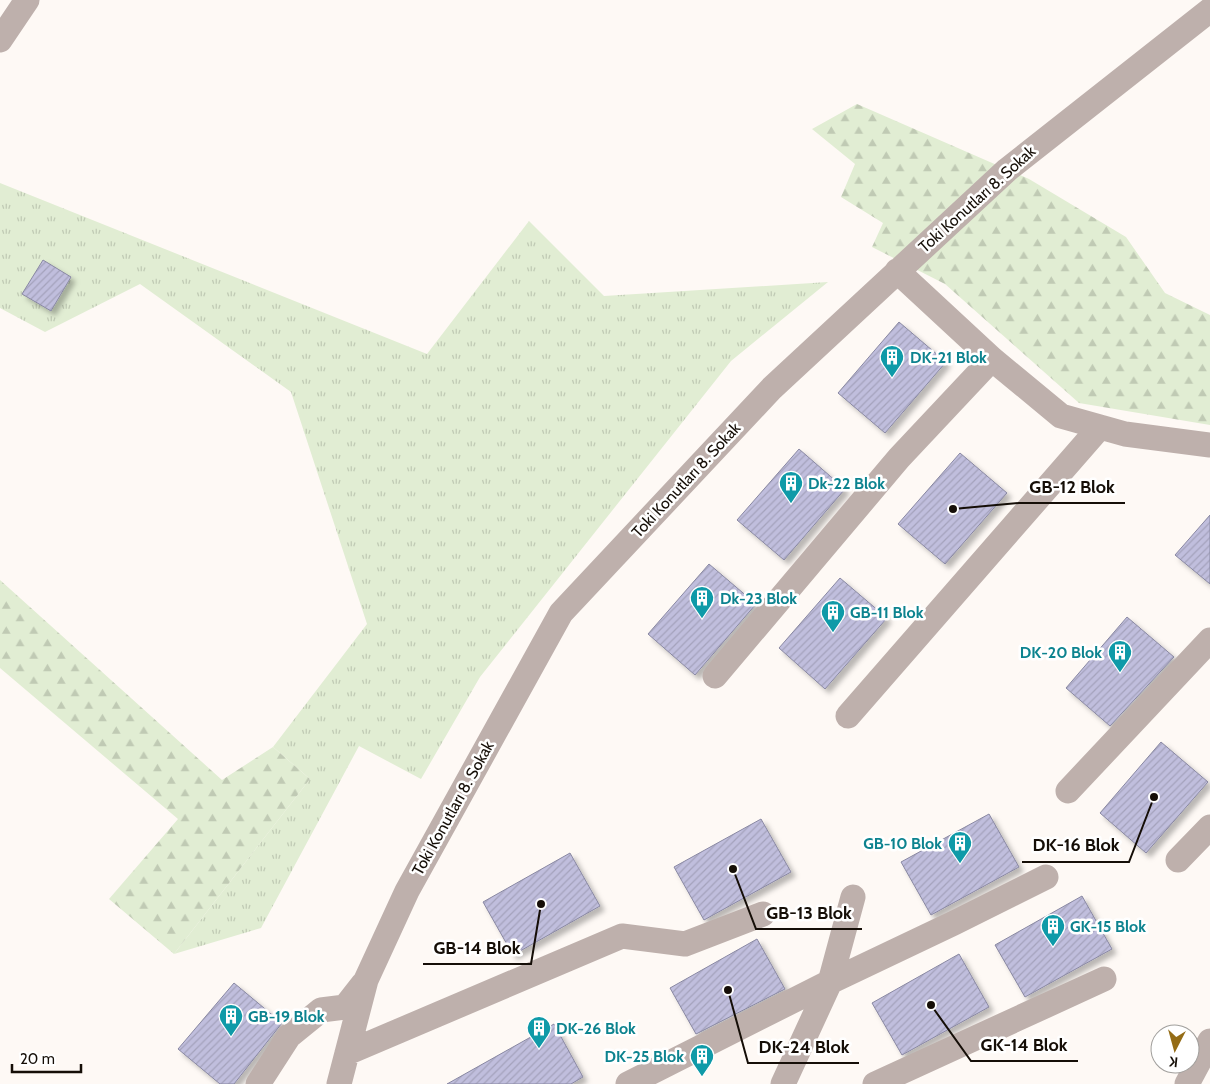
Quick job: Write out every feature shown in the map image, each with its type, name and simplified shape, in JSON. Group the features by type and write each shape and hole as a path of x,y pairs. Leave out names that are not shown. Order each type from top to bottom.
{"street":[{"path":"0,40 27,0"},
{"name":"Toki Konutları 8. Sokak","path":"339,1084 366,980 408,890 561,613 772,388 897,271 1006,170 1210,10"},
{"path":"897,271 992,359 1061,416 1125,434 1210,445"},
{"path":"715,676 899,458 992,359"},
{"path":"848,716 1100,427"},
{"path":"1068,791 1210,640"},
{"path":"1178,860 1210,826"},
{"path":"628,1084 830,982 1046,877"},
{"path":"783,1084 830,982 853,896"},
{"path":"347,1053 622,936 685,944 763,914"},
{"path":"875,1084 1104,979"},
{"path":"258,1084 288,1036 320,1010 344,1007 366,980"},
{"path":"1187,1084 1210,1040"}],"green space":[{"path":"857,104 1029,179 1126,237 1165,293 1210,315 1210,425 1079,403 945,284 872,247 883,223 841,197 855,164 812,129"},
{"path":"0,183 427,354 529,221 604,296 828,282 731,361 480,677 421,779 359,746 261,928 174,954 310,779 273,747 367,624 291,392 140,284 45,332 0,308"},
{"path":"0,580 222,780 273,747 310,779 174,954 109,899 178,819 0,668"}],"building":[{"path":"43,260 71,277 51,311 22,294"},
{"name":"DK-21 Blok","path":"899,322 946,362 885,433 838,393"},
{"name":"Dk-22 Blok","path":"799,449 845,489 784,560 737,520"},
{"path":"960,453 1007,493 945,564 898,524"},
{"path":"1210,515 1210,584 1175,555"},
{"name":"Dk-23 Blok","path":"709,564 756,604 695,675 648,634"},
{"name":"GB-11 Blok","path":"840,578 887,618 825,689 779,648"},
{"name":"DK-20 Blok","path":"1127,617 1174,657 1110,726 1066,688"},
{"path":"1161,742 1208,782 1146,853 1100,813"},
{"name":"GB-10 Blok","path":"989,814 1019,867 931,915 901,862"},
{"path":"761,819 791,872 704,920 674,867"},
{"path":"570,853 600,906 513,955 483,902"},
{"name":"GK-15 Blok","path":"1082,896 1112,949 1025,997 995,945"},
{"path":"757,939 785,989 696,1034 670,988"},
{"path":"959,954 989,1007 902,1055 872,1003"},
{"name":"GB-19 Blok","path":"234,983 282,1023 234,1084 220,1084 178,1049"},
{"name":"DK-26 Blok","path":"554,1024 583,1077 571,1084 447,1084"}],"place":[{"name":"DK-21 Blok","path":"892,378"},
{"name":"Dk-22 Blok","path":"791,504"},
{"name":"GB-12 Blok","path":"953,509"},
{"name":"Dk-23 Blok","path":"702,619"},
{"name":"GB-11 Blok","path":"833,633"},
{"name":"DK-20 Blok","path":"1120,673"},
{"name":"DK-16 Blok","path":"1154,797"},
{"name":"GB-10 Blok","path":"960,864"},
{"name":"GB-13 Blok","path":"733,869"},
{"name":"GB-14 Blok","path":"541,904"},
{"name":"GK-15 Blok","path":"1053,947"},
{"name":"DK-24 Blok","path":"728,990"},
{"name":"GK-14 Blok","path":"931,1005"},
{"name":"GB-19 Blok","path":"231,1037"},
{"name":"DK-26 Blok","path":"539,1049"},
{"name":"DK-25 Blok","path":"702,1077"}]}
